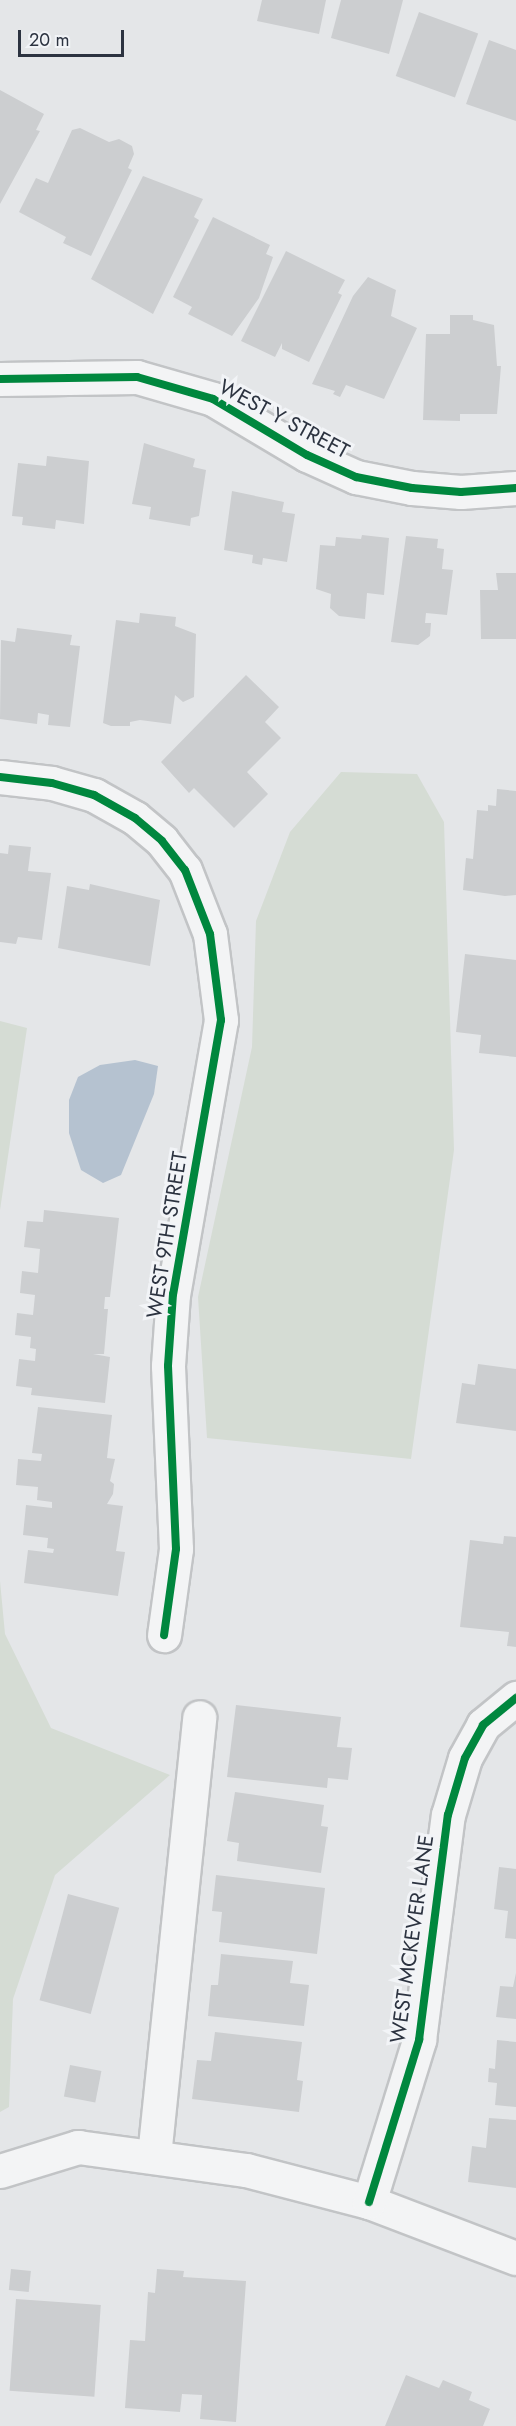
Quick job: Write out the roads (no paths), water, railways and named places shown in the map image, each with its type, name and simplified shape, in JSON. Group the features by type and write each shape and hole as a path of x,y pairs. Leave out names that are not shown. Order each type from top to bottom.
{"street":[{"name":"WEST Y STREET","path":"0,379 137,377 213,399 307,455 356,477 412,488 461,492 516,488"},
{"name":"WEST 9TH STREET","path":"0,777 52,783 94,795 135,818 162,841 185,870 199,897 210,933 221,1020 173,1294 168,1366 176,1549 164,1635"},
{"name":"WEST MCKEVER LANE","path":"369,2202 419,2040 448,1815 465,1758 483,1725 516,1698"},
{"path":"154,2156 199,1717"},
{"path":"0,2171 78,2147 246,2170 369,2202 516,2258"}],"water":[{"path":"135,1060 158,1066 154,1094 121,1175 103,1183 81,1170 69,1133 69,1100 78,1077 100,1065"}]}
